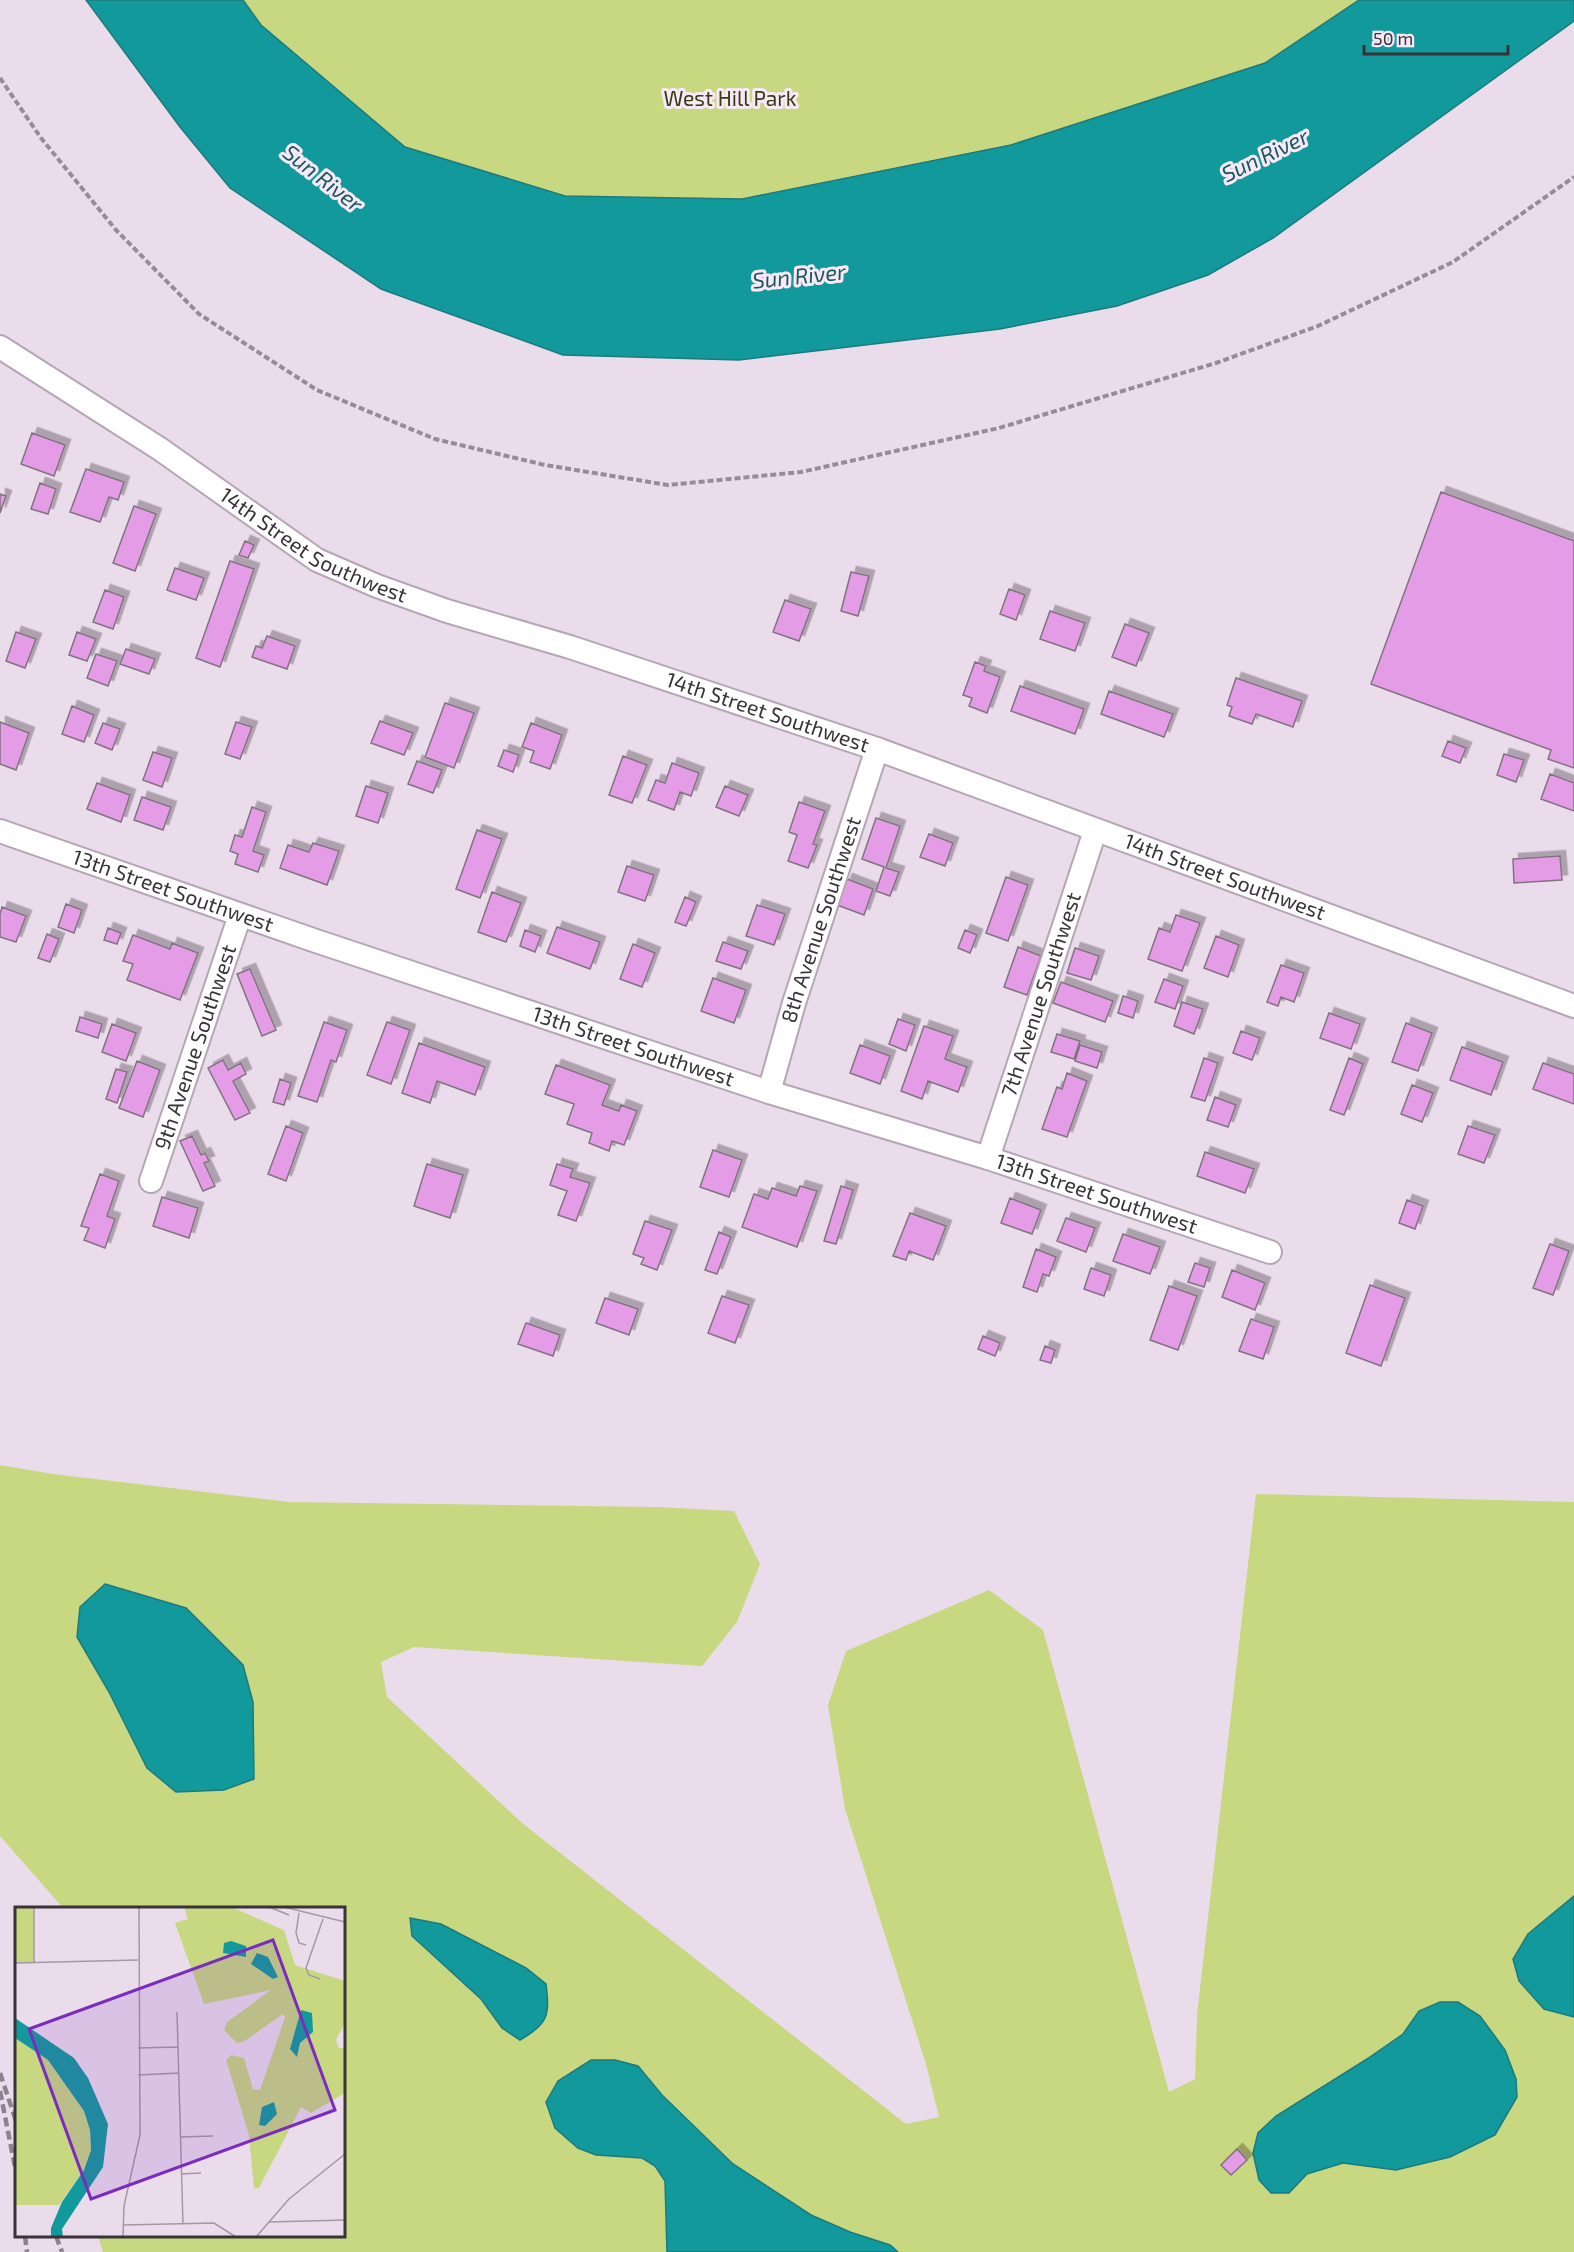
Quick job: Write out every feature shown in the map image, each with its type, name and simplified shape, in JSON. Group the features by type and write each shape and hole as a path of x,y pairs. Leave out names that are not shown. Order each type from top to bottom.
{"street":[{"name":"14th Street Southwest","path":"0,346 160,449 317,560 377,586 447,611 570,647 877,749 1574,1006"},
{"name":"8th Avenue Southwest","path":"769,1092 794,1003 877,749"},
{"name":"13th Street Southwest","path":"0,831 240,915 769,1092 988,1158 1270,1252"},
{"name":"7th Avenue Southwest","path":"988,1158 1095,831"},
{"name":"9th Avenue Southwest","path":"151,1181 240,915"}],"path":[{"path":"0,78 41,138 116,230 199,314 317,390 435,439 545,465 668,485 801,472 976,433 1216,363 1318,326 1453,262 1574,177"}],"green space":[{"name":"West Hill Park","path":"243,0 1359,0 1265,63 1011,145 742,199 565,196 405,147 261,25"},
{"path":"0,1465 53,1474 289,1502 659,1507 734,1511 760,1564 737,1622 702,1666 414,1647 381,1662 387,1697 522,1823 906,2124 939,2117 926,2064 845,1809 828,1705 846,1651 989,1590 1043,1630 1169,2092 1195,2079 1197,2015 1256,1494 1574,1502 1574,2252 103,2252 98,2237 345,2237 345,1907 62,1907 0,1836"}],"water":[{"name":"Sun River","path":"86,0 243,0 261,25 405,147 565,196 742,199 1011,145 1265,63 1359,0 1574,0 1574,21 1273,238 1208,275 1117,306 1000,329 739,360 563,355 381,289 230,188 180,127"},
{"path":"105,1584 186,1608 243,1665 253,1702 254,1779 224,1790 176,1792 147,1768 109,1692 77,1637 80,1607"},
{"path":"1574,1896 1574,2017 1544,2009 1519,1981 1513,1959 1528,1934"},
{"path":"410,1918 441,1924 526,1968 546,1984 548,2004 542,2024 520,2040 502,2028 481,1999 412,1936"},
{"path":"1440,2002 1458,2002 1480,2016 1505,2050 1516,2079 1517,2097 1495,2135 1450,2157 1396,2170 1343,2163 1307,2174 1289,2193 1271,2193 1259,2180 1253,2153 1258,2133 1276,2116 1403,2034 1419,2011"},
{"path":"591,2060 615,2060 638,2066 662,2095 733,2164 811,2215 850,2232 890,2245 898,2252 667,2252 665,2181 655,2166 642,2158 596,2155 578,2148 555,2128 546,2102 558,2081"}],"building":[{"path":"32,433 65,445 54,476 21,464"},
{"path":"86,469 124,482 118,500 109,497 100,522 70,512"},
{"path":"40,483 56,489 48,514 31,509"},
{"path":"1441,492 1574,541 1574,768 1548,759 1551,750 1371,684"},
{"path":"0,494 6,496 0,513"},
{"path":"134,506 156,514 135,571 113,563"},
{"path":"245,541 254,545 248,558 239,555"},
{"path":"230,561 254,569 220,667 196,658"},
{"path":"175,568 204,578 196,600 167,590"},
{"path":"851,572 869,576 858,616 841,611"},
{"path":"1009,589 1025,595 1016,620 1000,614"},
{"path":"105,590 124,597 113,629 93,622"},
{"path":"785,600 811,609 799,641 773,632"},
{"path":"1050,611 1085,623 1075,651 1040,639"},
{"path":"1125,624 1149,633 1136,666 1112,657"},
{"path":"16,632 36,639 25,668 6,661"},
{"path":"77,632 96,639 87,661 69,655"},
{"path":"267,636 295,646 287,669 252,657 256,646 262,648"},
{"path":"126,649 155,659 149,674 120,664"},
{"path":"96,654 117,661 108,686 87,678"},
{"path":"975,662 986,666 984,671 1000,677 987,713 969,706 972,698 963,695"},
{"path":"1236,678 1302,701 1293,727 1256,714 1252,724 1229,716 1232,707 1227,705"},
{"path":"1020,686 1084,709 1075,734 1011,711"},
{"path":"1109,691 1173,714 1164,737 1101,714"},
{"path":"445,703 474,713 454,768 425,757"},
{"path":"72,706 94,715 84,742 62,734"},
{"path":"380,721 413,733 404,755 371,743"},
{"path":"0,722 29,733 16,770 0,764"},
{"path":"236,722 252,727 240,759 225,754"},
{"path":"103,723 120,729 112,750 95,743"},
{"path":"531,723 562,735 550,769 530,762 534,751 522,747"},
{"path":"1448,741 1466,748 1460,763 1442,756"},
{"path":"504,750 519,755 513,772 498,766"},
{"path":"153,752 172,758 162,787 143,780"},
{"path":"1504,754 1524,760 1516,782 1497,775"},
{"path":"623,756 647,765 632,803 609,795"},
{"path":"417,761 442,770 433,793 408,784"},
{"path":"672,763 699,773 691,796 680,792 674,810 648,800 656,780 665,783"},
{"path":"1550,774 1574,783 1574,811 1541,799"},
{"path":"97,783 130,795 121,822 87,809"},
{"path":"366,786 388,793 378,823 356,816"},
{"path":"725,786 748,795 739,816 716,807"},
{"path":"142,797 171,807 163,830 134,820"},
{"path":"799,802 825,811 813,844 817,845 808,868 788,861 797,835 789,832"},
{"path":"252,807 266,812 253,851 264,855 258,872 235,864 238,854 230,851 235,835 242,837"},
{"path":"876,818 900,826 886,868 899,872 890,896 876,891 884,867 862,859"},
{"path":"477,830 502,839 480,898 456,889"},
{"path":"929,834 953,843 945,866 920,857"},
{"path":"313,843 339,851 327,885 280,868 288,845 309,852"},
{"path":"1560,856 1562,880 1514,883 1513,859"},
{"path":"627,866 654,875 645,901 618,892"},
{"path":"1006,877 1028,885 1008,941 986,933"},
{"path":"847,879 873,889 864,915 837,905"},
{"path":"492,892 521,903 506,942 478,932"},
{"path":"685,897 696,902 686,926 675,922"},
{"path":"66,904 82,910 74,933 58,927"},
{"path":"757,905 785,914 774,945 746,936"},
{"path":"2,907 26,916 16,942 0,937"},
{"path":"1176,915 1200,923 1182,971 1148,959 1159,928 1170,932"},
{"path":"557,927 600,942 590,969 547,953"},
{"path":"108,928 121,933 117,944 104,940"},
{"path":"525,930 541,936 535,952 520,946"},
{"path":"965,930 977,935 970,953 958,948"},
{"path":"47,934 59,939 50,962 38,958"},
{"path":"133,935 170,949 172,943 198,953 180,1000 127,980 133,964 123,961"},
{"path":"1216,936 1239,945 1228,977 1204,968"},
{"path":"723,942 748,951 741,969 716,961"},
{"path":"633,944 655,953 642,987 620,979"},
{"path":"1018,947 1041,956 1027,995 1004,987"},
{"path":"1075,948 1099,956 1091,980 1067,973"},
{"path":"1281,965 1304,973 1294,1002 1281,997 1278,1006 1267,1002"},
{"path":"250,969 276,1030 262,1036 237,974"},
{"path":"713,978 746,990 734,1023 701,1011"},
{"path":"1164,979 1183,986 1175,1009 1155,1002"},
{"path":"1061,982 1113,1001 1105,1022 1053,1003"},
{"path":"1123,996 1138,1001 1133,1018 1118,1013"},
{"path":"1182,1002 1203,1009 1194,1034 1174,1026"},
{"path":"1329,1013 1360,1024 1351,1049 1320,1038"},
{"path":"80,1017 102,1024 98,1038 76,1031"},
{"path":"898,1019 915,1025 906,1051 889,1044"},
{"path":"324,1022 347,1030 336,1062 331,1060 317,1102 298,1096"},
{"path":"387,1022 410,1030 391,1084 367,1075"},
{"path":"1406,1023 1432,1033 1418,1071 1392,1062"},
{"path":"112,1024 136,1033 126,1061 102,1052"},
{"path":"924,1026 953,1036 945,1059 967,1067 958,1092 928,1081 922,1099 901,1091"},
{"path":"1241,1031 1260,1038 1252,1060 1233,1053"},
{"path":"1057,1034 1080,1041 1074,1059 1051,1052"},
{"path":"419,1043 485,1067 475,1095 437,1081 430,1103 402,1093"},
{"path":"860,1045 890,1056 880,1084 850,1073"},
{"path":"1080,1045 1102,1052 1097,1068 1075,1061"},
{"path":"1462,1047 1503,1062 1491,1095 1450,1080"},
{"path":"1204,1058 1218,1063 1205,1101 1191,1097"},
{"path":"1349,1058 1363,1064 1344,1115 1330,1110"},
{"path":"223,1060 228,1070 241,1063 246,1074 233,1081 250,1113 235,1120 208,1068"},
{"path":"137,1061 160,1070 143,1117 119,1108"},
{"path":"1543,1063 1574,1074 1574,1104 1533,1089"},
{"path":"556,1065 610,1085 602,1105 619,1111 621,1105 637,1111 624,1145 612,1141 609,1151 589,1143 592,1133 567,1124 574,1104 545,1094"},
{"path":"116,1069 127,1072 117,1103 106,1099"},
{"path":"1067,1073 1087,1081 1067,1137 1042,1129 1057,1087 1062,1089"},
{"path":"280,1079 291,1083 284,1105 273,1102"},
{"path":"1412,1085 1433,1093 1422,1122 1401,1114"},
{"path":"1215,1097 1236,1105 1228,1127 1207,1120"},
{"path":"286,1126 303,1133 286,1181 268,1174"},
{"path":"1468,1126 1495,1135 1484,1163 1458,1154"},
{"path":"192,1136 201,1155 205,1153 209,1161 204,1163 215,1186 203,1191 180,1141"},
{"path":"713,1150 742,1160 729,1197 700,1187"},
{"path":"1205,1152 1254,1169 1245,1193 1197,1176"},
{"path":"427,1164 463,1175 450,1218 414,1206"},
{"path":"557,1164 573,1169 570,1177 590,1183 576,1221 558,1215 567,1191 550,1185"},
{"path":"100,1174 119,1181 107,1216 115,1219 105,1248 84,1240 89,1228 81,1226"},
{"path":"800,1186 817,1191 797,1247 742,1227 754,1194 768,1199 772,1188 796,1196"},
{"path":"841,1186 853,1190 836,1244 824,1241"},
{"path":"162,1197 198,1208 189,1238 153,1226"},
{"path":"1010,1198 1041,1210 1032,1234 1001,1223"},
{"path":"1407,1200 1423,1206 1415,1229 1399,1223"},
{"path":"910,1213 946,1226 933,1260 909,1251 906,1260 893,1256"},
{"path":"1066,1218 1095,1228 1086,1252 1057,1241"},
{"path":"645,1221 672,1230 657,1270 641,1264 644,1258 633,1254"},
{"path":"719,1232 731,1237 717,1274 705,1270"},
{"path":"1123,1234 1160,1247 1150,1274 1113,1261"},
{"path":"1550,1244 1569,1251 1553,1295 1533,1288"},
{"path":"1036,1249 1056,1257 1049,1276 1043,1274 1037,1292 1023,1287"},
{"path":"1195,1263 1210,1268 1204,1287 1188,1282"},
{"path":"1091,1268 1111,1275 1104,1296 1084,1289"},
{"path":"1232,1270 1265,1283 1255,1310 1222,1297"},
{"path":"1370,1285 1405,1298 1381,1366 1346,1353"},
{"path":"1169,1286 1197,1296 1178,1350 1150,1340"},
{"path":"722,1296 749,1305 735,1343 708,1333"},
{"path":"605,1298 638,1309 629,1335 596,1323"},
{"path":"1251,1319 1274,1327 1263,1359 1239,1351"},
{"path":"526,1323 560,1335 553,1356 518,1344"},
{"path":"983,1336 1000,1343 995,1356 978,1349"},
{"path":"1045,1346 1055,1350 1051,1363 1040,1360"},
{"path":"1237,2149 1247,2160 1231,2175 1221,2165"}],"railway":[{"path":"0,2073 15,2118"},
{"path":"0,2091 15,2167"},
{"path":"25,2237 27,2252"},
{"path":"56,2237 62,2252"}]}
